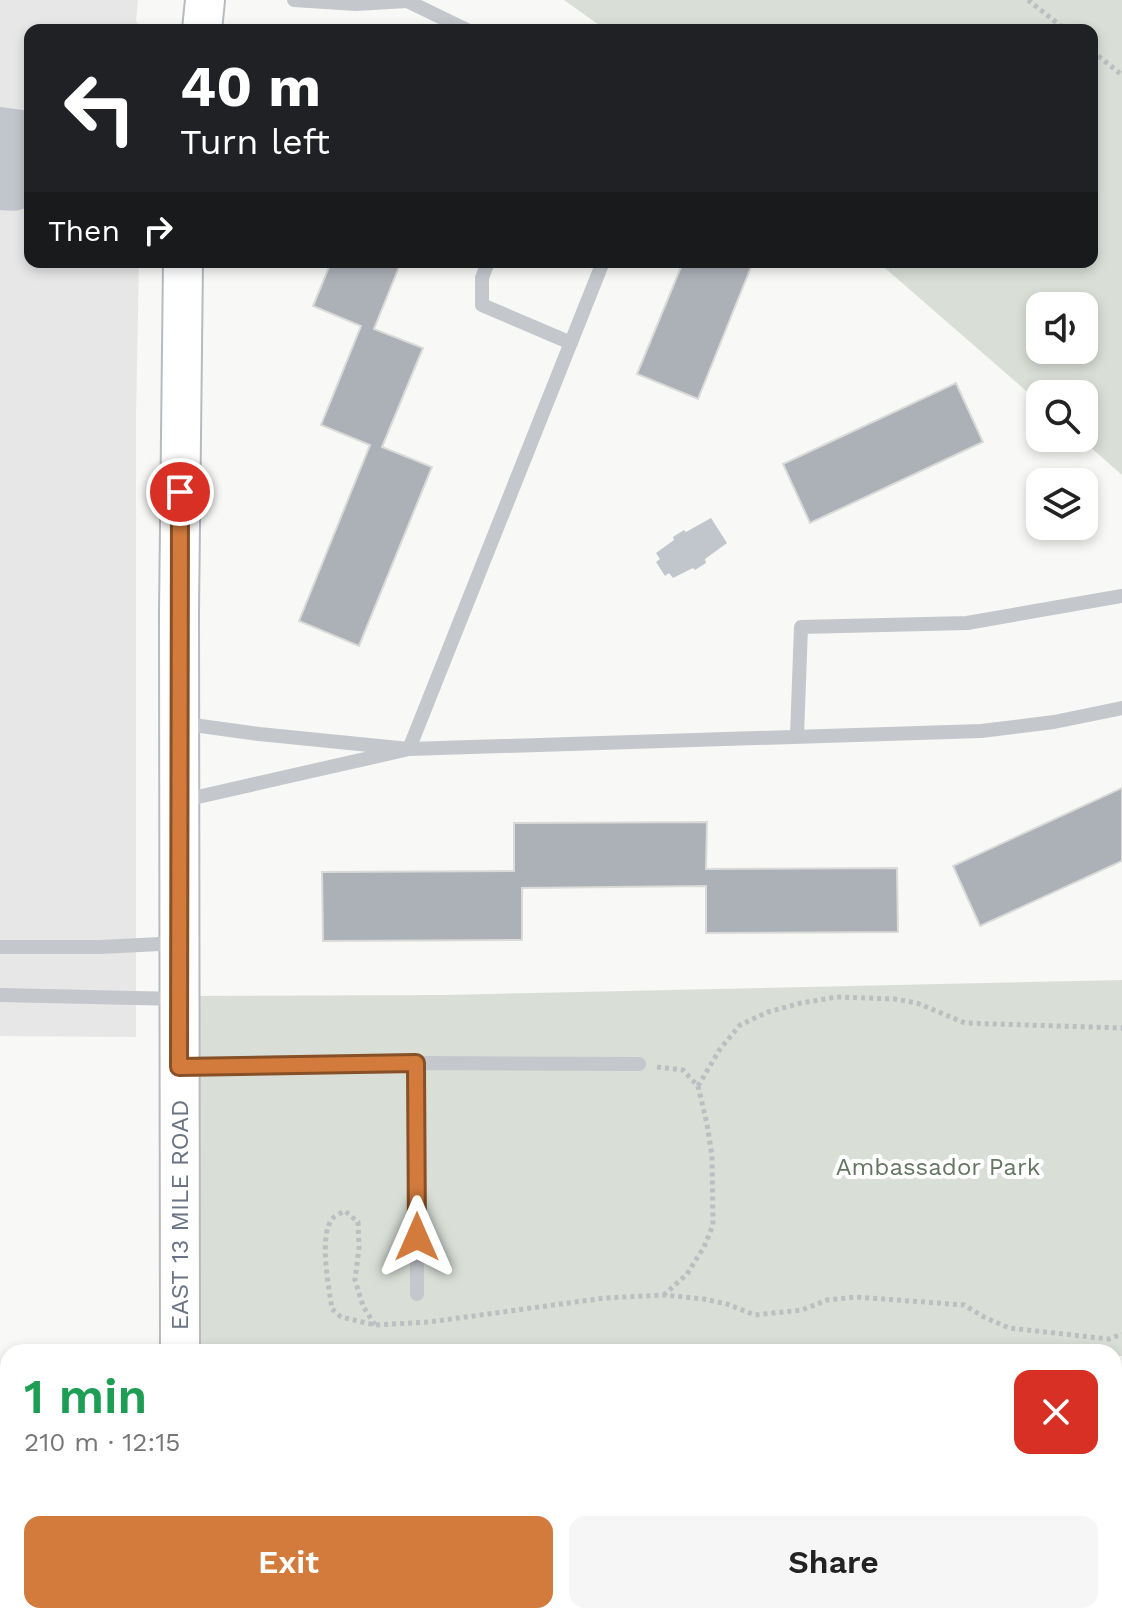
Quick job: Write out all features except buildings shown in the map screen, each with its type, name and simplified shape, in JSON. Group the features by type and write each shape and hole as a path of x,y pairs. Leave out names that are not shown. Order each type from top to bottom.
{"main road":[{"path":"203,24 205,0"},
{"name":"EAST 13 MILE ROAD","path":"180,1344 179,723 183,268"}],"lane":[{"path":"294,0 356,4 406,1 454,24"},
{"path":"486,268 482,278 482,305 571,343"},
{"path":"409,749 601,268"},
{"path":"797,736 801,627 967,623 1122,596"},
{"path":"179,723 409,749 981,731 1054,722 1122,708"},
{"path":"179,801 409,749"},
{"path":"0,947 180,943"},
{"path":"0,995 180,999"},
{"path":"179,1067 416,1063 639,1064"},
{"path":"416,1063 417,1294"}],"path":[{"path":"1028,0 1058,24"},
{"path":"1098,56 1122,75"},
{"path":"698,1086 720,1049 740,1025 768,1012 837,997 917,1003 965,1023 1122,1028"},
{"path":"639,1064 683,1070 698,1086 712,1156 713,1225 687,1274 664,1295"},
{"path":"375,1325 363,1306 355,1280 358,1222 345,1211 332,1218 325,1236 332,1309 341,1317 375,1325 429,1322 605,1298 664,1295 716,1301 755,1315 802,1310 827,1300 856,1297 964,1305 1009,1328 1109,1339 1122,1334"}],"shaded area":[{"path":"0,0 138,0 138,24 24,24 24,268 139,268 136,1037 0,1036"},
{"path":"0,107 24,110 24,208 0,210"},
{"path":"711,518 727,543 695,570 693,568 673,578 669,573 665,576 656,562 660,559 656,553 684,530 686,532"}],"green space":[{"path":"564,0 1122,0 1122,475 1096,452 1098,380 1026,380 1026,391 885,268 1098,268 1098,24 598,24"},
{"name":"Ambassador Park","path":"1122,980 1122,1344 184,1344 184,996 443,995"}],"route":[{"path":"180,492 179,1067 416,1063 417,1237"}]}
